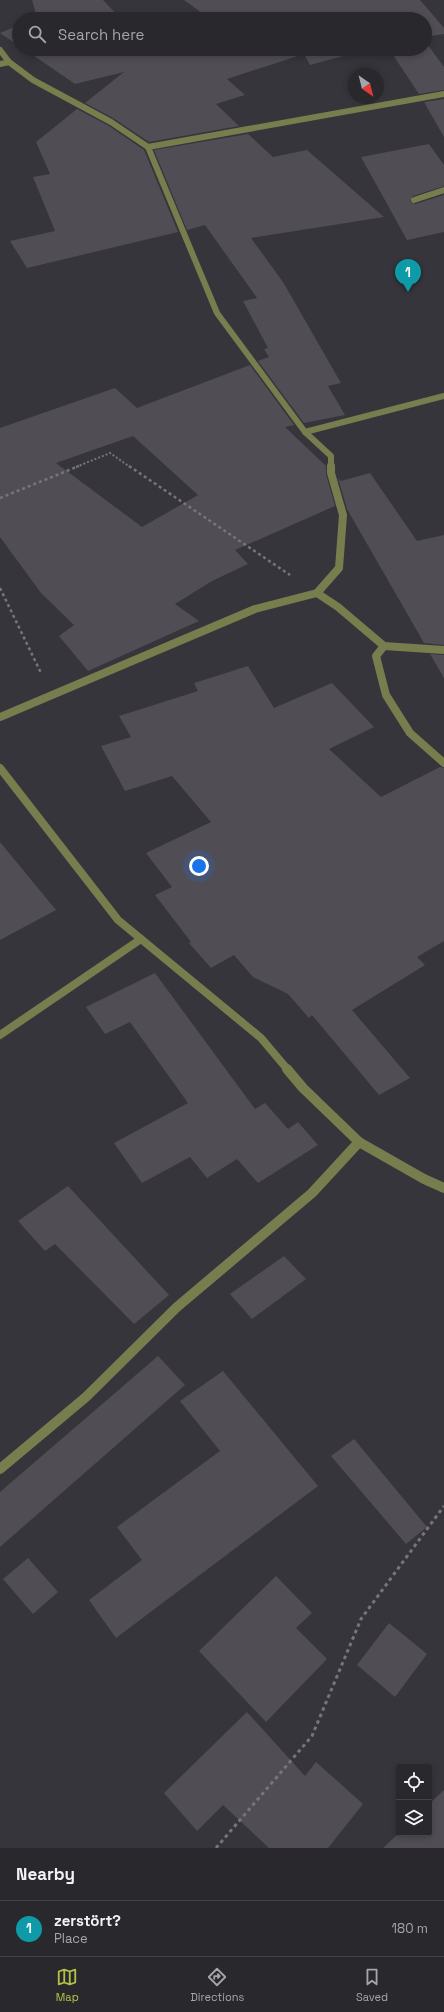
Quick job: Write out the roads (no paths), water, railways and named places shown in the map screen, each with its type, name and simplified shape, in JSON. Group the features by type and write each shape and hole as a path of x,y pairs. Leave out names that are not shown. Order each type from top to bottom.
{"street":[{"path":"0,50 9,62 33,80 111,122 148,147 217,313 305,432 331,456 331,473 343,515 339,568 317,593 255,609 0,717"},
{"path":"0,64 9,62"},
{"path":"148,147 444,94"},
{"path":"414,200 444,190"},
{"path":"305,432 444,396"},
{"path":"317,593 338,608 384,646 444,650"},
{"path":"384,646 376,656 386,695 410,733 444,763"},
{"path":"0,768 118,920 261,1038 303,1088 360,1142 424,1179 444,1188"},
{"path":"0,1035 141,939"},
{"path":"0,1469 86,1397 177,1307 312,1193 360,1142"}],"place":[{"name":"zerstört?","path":"408,292"}]}
